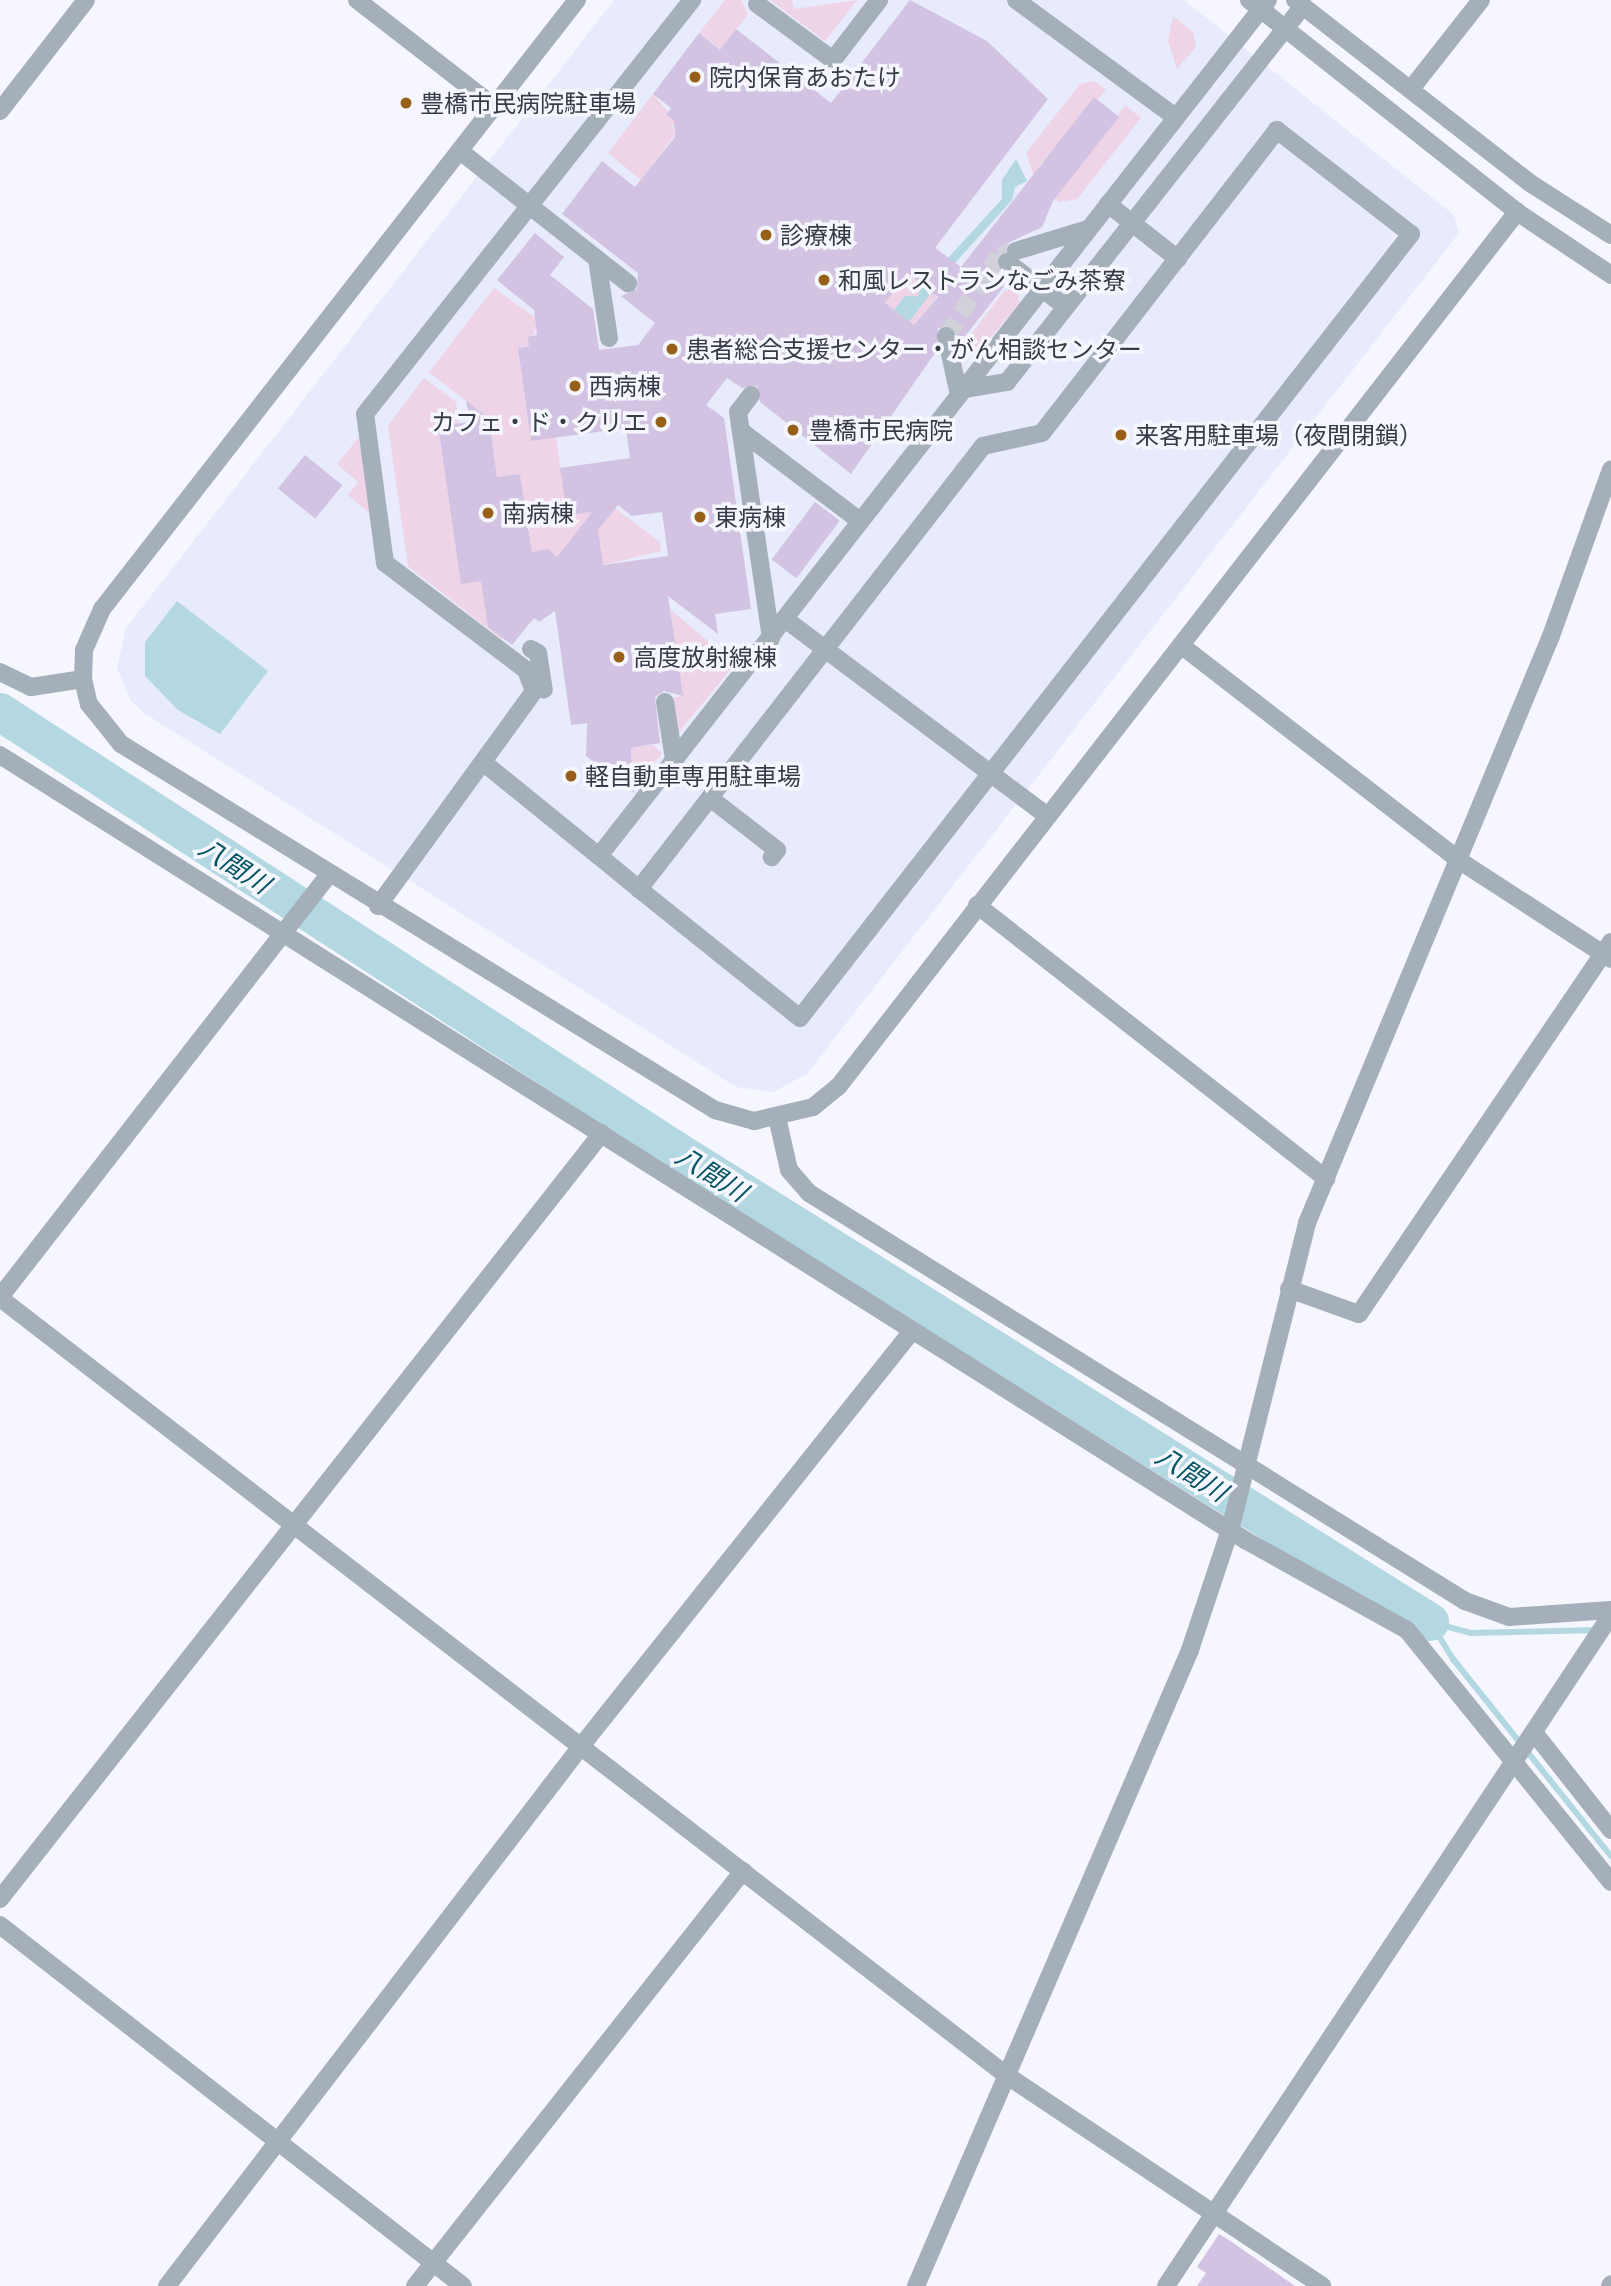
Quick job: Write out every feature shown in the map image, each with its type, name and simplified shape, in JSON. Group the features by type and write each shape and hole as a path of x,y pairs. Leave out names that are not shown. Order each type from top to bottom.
{"street":[{"path":"0,111 86,0"},
{"path":"356,0 495,107"},
{"path":"577,0 102,609 83,650 83,679 89,704 121,744 323,882 378,906 715,1110 754,1121 813,1107 838,1087 1046,815 1182,646 1517,212"},
{"path":"378,906 530,702 532,676 385,563 365,414 692,0"},
{"path":"757,4 833,60 879,0"},
{"path":"1016,0 1175,117"},
{"path":"1411,89 1481,0"},
{"path":"598,856 771,639 958,390 1108,204 1259,3 1284,28 1517,212 1611,275"},
{"path":"958,390 1007,382 1284,28 1299,3 1530,183 1611,235"},
{"path":"484,764 639,889 800,1018 1410,234 1277,130 1042,433 983,446 639,889"},
{"path":"460,151 628,283"},
{"path":"1108,204 1178,259"},
{"path":"1066,307 1041,288 1011,256 1088,229"},
{"path":"597,259 609,338"},
{"path":"946,336 958,390"},
{"path":"751,395 738,412 771,639"},
{"path":"741,431 860,521"},
{"path":"916,2286 1190,1650 1230,1530 1289,1289 1327,1179 1460,861 1611,469"},
{"path":"785,619 1046,815"},
{"path":"519,665 536,642 545,699 530,702"},
{"path":"1182,646 1460,861 1608,951 1359,1314 1289,1289"},
{"path":"0,672 31,687 83,679"},
{"path":"665,702 674,759"},
{"path":"0,755 285,931 912,1331 1230,1530 1407,1630 1611,1882"},
{"path":"710,798 777,850 772,857"},
{"path":"323,882 0,1297 1006,2075 1322,2286"},
{"path":"977,905 1327,1179"},
{"path":"777,1117 789,1170 809,1193 1491,1614 1611,1612"},
{"path":"0,1899 602,1133"},
{"path":"167,2286 582,1745 912,1331"},
{"path":"1166,2286 1536,1735 1611,1612"},
{"path":"1536,1735 1611,1830"},
{"path":"415,2286 743,1871"},
{"path":"0,1925 463,2286"}],"shaded area":[{"name":"豊橋市民病院","path":"614,0 1184,0 1454,215 1459,233 807,1074 773,1092 736,1087 144,713 130,700 117,668 126,628"},
{"path":"725,0 741,0 748,14 715,57 705,58 715,45 699,33"},
{"path":"770,0 792,0 794,9 857,0 825,41"},
{"path":"1173,16 1193,32 1196,47 1177,69 1168,41"},
{"path":"1094,81 1106,90 1038,167 1044,173 1036,183 1026,153 1080,84"},
{"path":"653,94 679,125 672,126 675,135 641,180 608,153"},
{"path":"1125,105 1141,118 1077,199 1059,202 1043,189 1063,188"},
{"path":"1016,159 1027,181 1015,187 1012,200 955,263 948,258 1002,199 1002,180"},
{"path":"909,274 925,287 913,316 931,292 937,297 898,346 885,303"},
{"path":"922,284 938,296 931,293 909,322 894,310 905,296 918,296"},
{"path":"494,288 539,320 529,346 518,348 531,440 556,437 567,515 592,512 557,557 548,550 532,552 520,474 497,477 489,419 429,372"},
{"path":"1018,289 1019,303 984,346 971,347 971,334 1005,290"},
{"path":"424,378 456,402 459,423 438,427 461,583 481,581 513,623 501,639 408,566 388,426"},
{"path":"359,437 370,510 368,512 348,495 358,482 337,464"},
{"path":"615,508 660,542 661,551 603,565 593,537"},
{"path":"177,601 268,671 220,734 178,710 145,676 145,642"},
{"path":"670,609 735,664 679,732 671,698 682,696"},
{"path":"653,745 662,753 636,785 620,772 634,770 631,748"}],"building":[{"path":"910,0 987,41 1048,99 935,248 961,267 1094,97 1119,117 1053,201 1042,227 1008,243 998,256 996,277 1006,284 959,344 954,328 938,328 937,350 851,474 760,402 757,386 742,388 727,378 706,405 724,418 751,609 715,614 718,634 668,596 683,696 664,691 655,697 660,743 631,748 634,793 586,756 587,723 571,725 555,611 539,622 534,618 512,645 488,627 481,581 461,584 438,426 470,422 466,400 489,419 497,477 520,474 532,552 548,549 557,557 592,512 567,515 560,468 630,458 626,428 531,441 518,348 529,346 528,337 537,335 534,310 497,280 535,233 564,257 550,275 593,309 599,350 638,345 655,323 621,296 637,289 638,273 562,214 602,161 635,187 675,137 674,120 666,115 671,108 653,94 699,33 720,50 736,29 831,103","holes":["908,273 938,297 914,325 885,303","618,505 632,516 662,512 668,556 603,565 598,530"]},
{"path":"305,455 342,485 315,519 278,488"},
{"path":"815,502 840,521 796,578 772,560"},
{"path":"1219,2234 1295,2286 1197,2286 1206,2273 1197,2267"}],"waterway":[{"name":"八間川","path":"0,712 674,1149 1430,1622"},
{"path":"1430,1622 1453,1659 1611,1856"},
{"path":"1430,1622 1471,1633 1598,1630"}],"tunnel":[{"path":"946,336 999,256 1016,251"}],"place":[{"name":"院内保育あおたけ","path":"695,77"},
{"name":"豊橋市民病院駐車場","path":"406,103"},
{"name":"診療棟","path":"766,235"},
{"name":"和風レストランなごみ茶寮","path":"824,280"},
{"name":"患者総合支援センター・がん相談センター","path":"672,349"},
{"name":"西病棟","path":"575,386"},
{"name":"カフェ・ド・クリエ","path":"661,422"},
{"name":"豊橋市民病院","path":"793,430"},
{"name":"来客用駐車場（夜間閉鎖）","path":"1121,435"},
{"name":"南病棟","path":"488,513"},
{"name":"東病棟","path":"700,517"},
{"name":"高度放射線棟","path":"619,657"},
{"name":"軽自動車専用駐車場","path":"571,776"}]}
